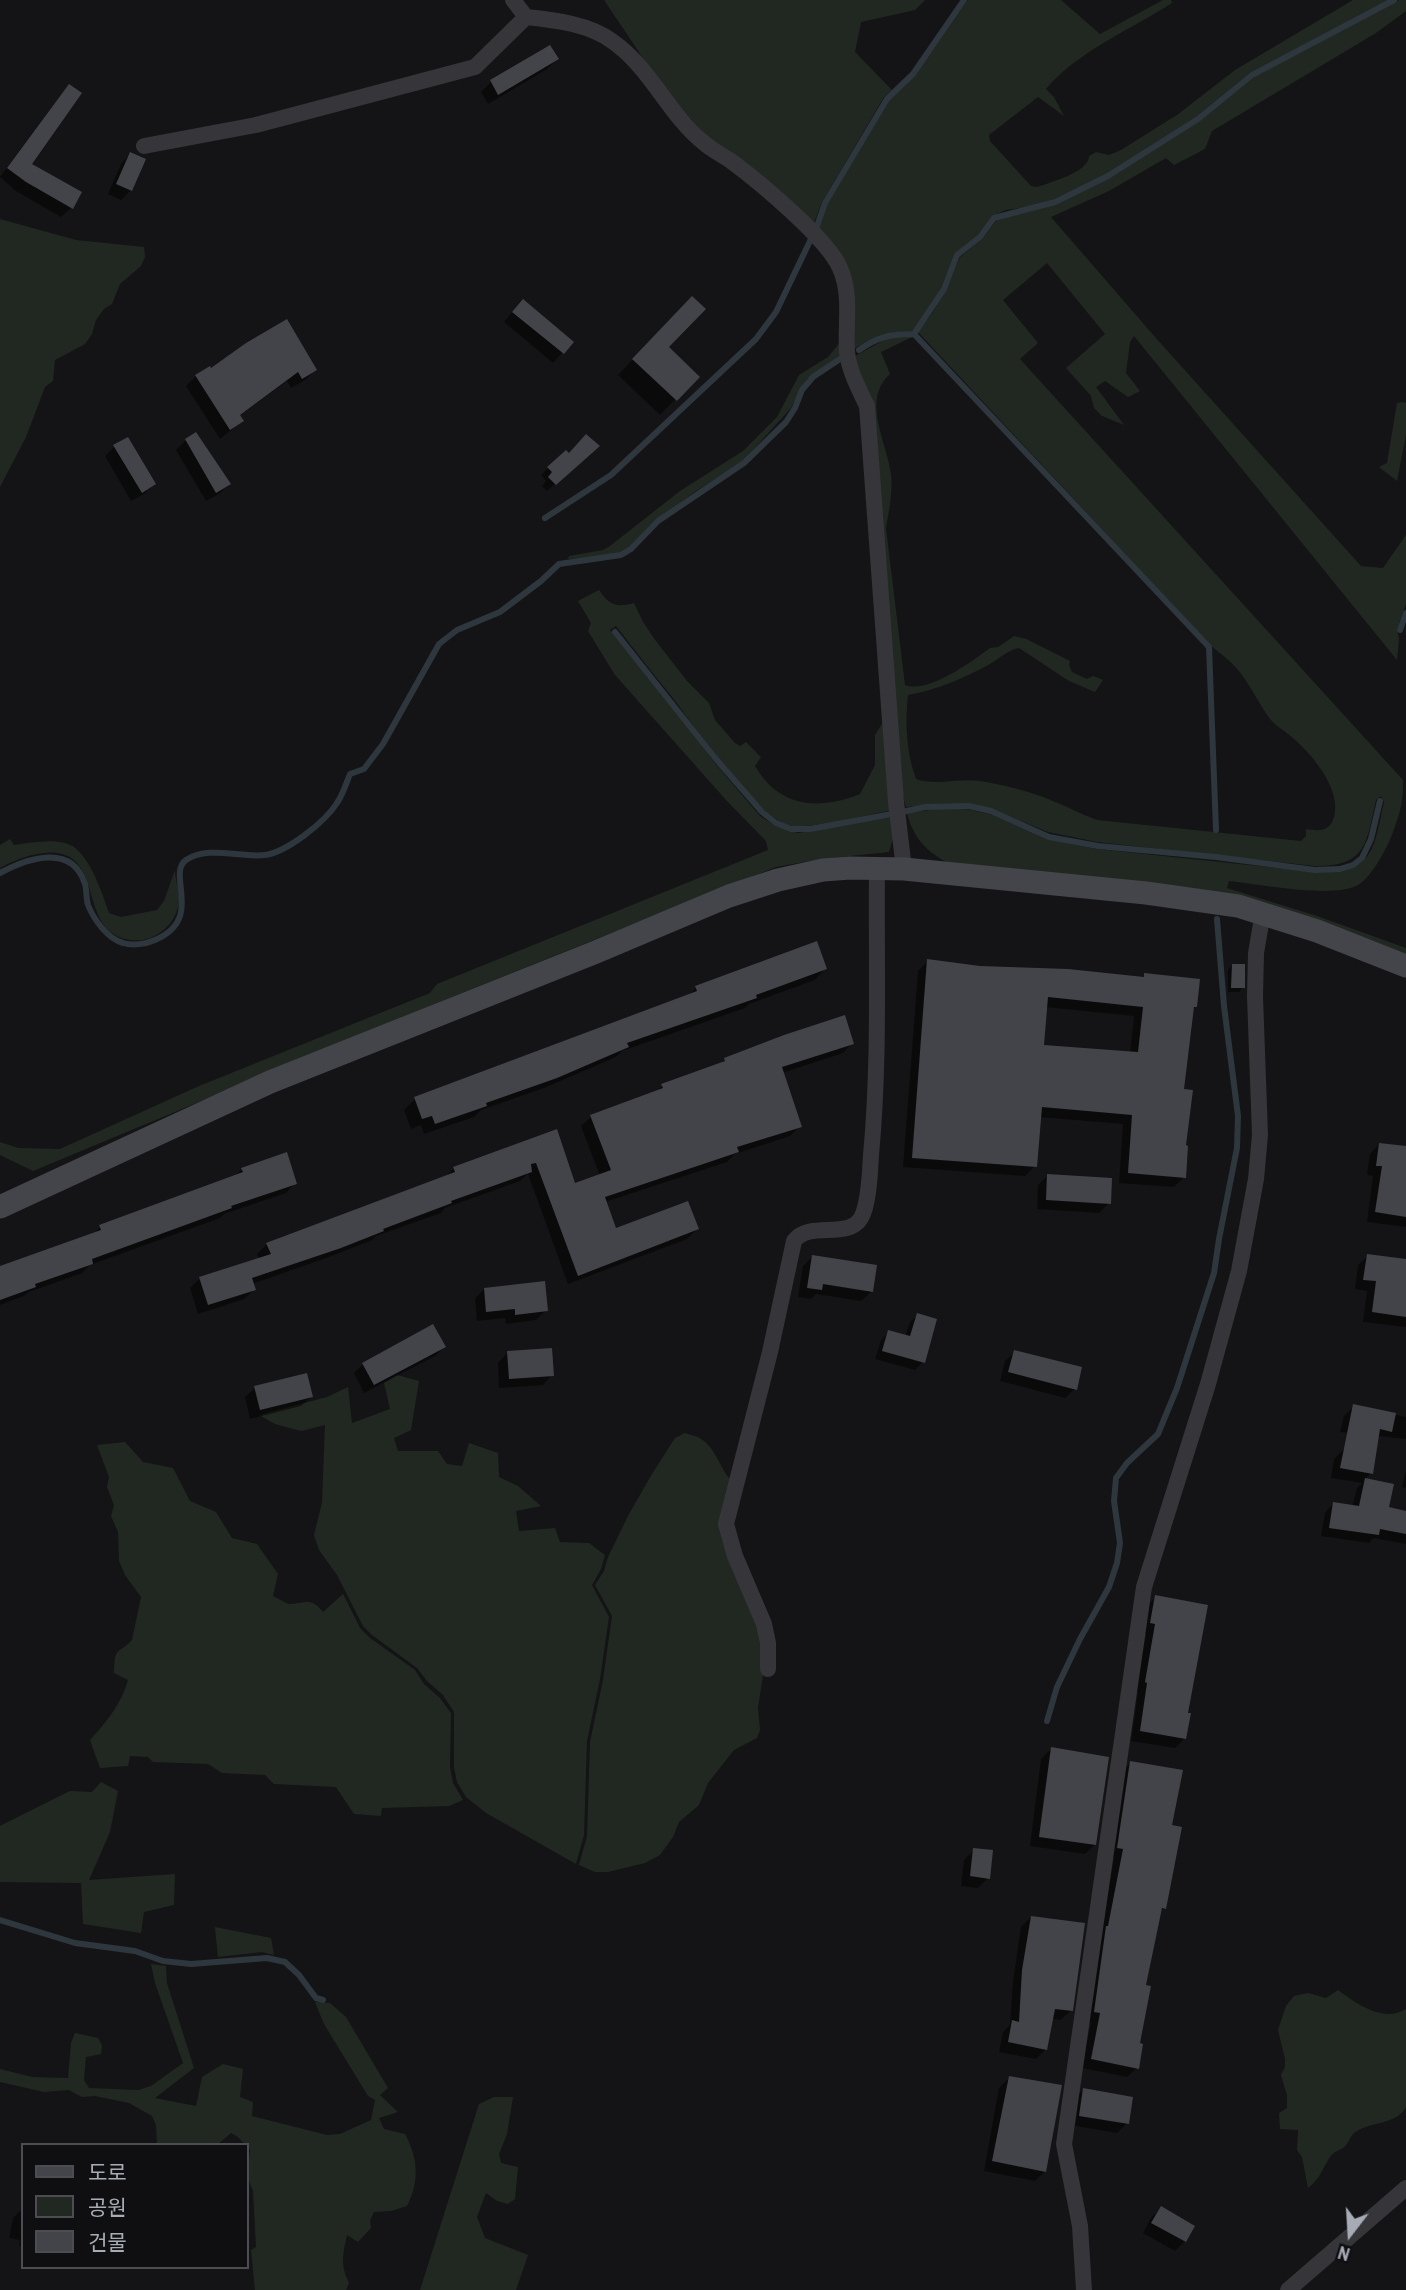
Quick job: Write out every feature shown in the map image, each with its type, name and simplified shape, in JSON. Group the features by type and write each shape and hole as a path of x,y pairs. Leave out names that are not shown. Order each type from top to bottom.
{"main road":[{"path":"0,1207 270,1082 729,896 801,874 836,869 904,869 1146,893 1238,906 1317,930 1406,966"}],"street":[{"path":"513,0 526,17 570,24 610,39 646,71 677,114 704,143 773,195 831,252 840,267 848,302 847,353 867,406 895,802 904,869"},
{"path":"144,146 256,125 475,67 526,17"},
{"path":"768,1669 768,1643 764,1624 735,1556 726,1524 770,1352 794,1241 798,1235 807,1231 847,1227 863,1215 874,1125 877,868"},
{"path":"1084,2290 1080,2226 1064,2144 1144,1587 1209,1384 1239,1271 1256,1179 1260,1135 1256,954 1264,912"},
{"path":"1287,2290 1406,2188"}],"green space":[{"path":"604,0 925,0 915,10 861,22 855,52 892,90 884,97 822,202 812,228 714,144 665,91"},
{"path":"968,0 1061,0 1100,34 1163,0 1171,0 1172,3 1073,63 1046,89 1054,97 1064,116 1038,97 989,135 990,141 1031,186 1037,187 1076,172 1083,167 1089,156 1096,152 1109,155 1121,150 1177,115 1235,70 1353,0 1389,0 1251,72 1196,117 1107,174 1054,199 992,216 978,235 955,254 941,288 913,332 882,335 854,349 854,320 818,230 827,205 889,101 915,76"},
{"path":"1399,0 1406,0 1406,11 1376,33 1212,131 1205,149 1174,165 1166,158 1109,191 1051,217 1361,566 1383,568 1406,535 1406,604 1397,629 1397,660 1134,336 1130,342 1126,373 1140,391 1128,397 1105,381 1096,387 1124,425 1102,416 1094,408 1091,396 1066,368 1105,334 1047,263 1003,300 1038,343 1020,359 1403,780 1400,811 1389,842 1372,872 1358,885 1347,889 1314,891 1229,881 1227,888 1406,948 1406,957 1169,887 946,862 921,842 907,813 946,808 971,810 993,815 1051,840 1097,849 1315,872 1349,869 1359,864 1373,847 1384,802 1381,796 1376,800 1366,840 1355,857 1332,865 1315,866 1097,842 1048,832 992,809 972,804 906,807 902,793 855,356 890,337 912,337 881,352 890,374 877,396 878,422 891,474 886,528 905,685 914,687 937,681 1014,636 1026,639 1070,661 1072,672 1087,679 1093,676 1103,680 1095,692 1069,681 1019,648 960,679 908,695 907,737 916,779 931,782 972,780 1006,786 1040,796 1097,820 1301,841 1306,836 1306,829 1325,829 1333,820 1334,797 1323,772 1306,750 1271,720 1228,659 1211,646 918,332 946,290 960,257 982,239 996,221 1056,204 1110,178 1199,121 1254,77"},
{"path":"0,219 76,240 144,247 145,257 141,266 120,284 112,304 104,309 96,320 92,334 85,344 55,360 53,381 45,387 26,437 0,487"},
{"path":"842,340 844,353 806,380 791,408 742,462 654,521 620,555 568,559 569,556 603,550 610,546 680,491 743,451 777,417 799,375 828,357"},
{"path":"1397,403 1406,403 1406,435 1397,481 1379,467 1387,463"},
{"path":"599,590 614,604 634,603 656,641 687,681 709,703 715,720 735,743 740,746 746,742 761,757 755,766 775,790 787,797 800,802 829,803 860,794 875,765 875,735 885,719 893,810 826,823 792,826 777,820 745,791 616,626 610,630 760,816 776,826 798,833 893,817 893,839 889,852 776,867 449,998 33,1171 0,1155 0,1142 18,1148 60,1149 199,1086 430,993 437,984 768,850 766,841 615,675 588,631 591,623 578,601"},
{"path":"10,839 14,845 53,841 73,847 81,853 93,872 109,913 121,917 157,910 164,901 175,870 179,897 173,919 161,932 144,940 125,939 112,933 97,913 85,876 71,858 54,853 35,854 0,868 0,845"},
{"path":"397,1375 419,1381 411,1430 394,1438 398,1451 438,1451 447,1464 462,1466 469,1443 498,1453 499,1477 518,1486 541,1506 516,1511 519,1531 555,1528 560,1542 589,1543 605,1555 592,1585 609,1617 587,1741 584,1835 576,1864 486,1813 466,1797 457,1782 454,1767 454,1712 443,1695 417,1668 363,1626 337,1575 319,1550 314,1535 322,1503 325,1425 301,1431 275,1424 259,1415 327,1397 348,1387 352,1423 390,1409 384,1383"},
{"path":"685,1433 706,1443 731,1480 723,1513 760,1629 764,1669 758,1708 760,1730 757,1738 734,1750 708,1783 699,1805 679,1822 673,1837 660,1855 645,1863 608,1872 595,1872 579,1865 587,1836 590,1742 603,1680 612,1616 595,1585 629,1514 652,1474 675,1438"},
{"path":"125,1442 143,1462 173,1468 190,1501 216,1512 232,1538 257,1544 278,1574 273,1596 288,1604 311,1602 323,1612 343,1594 360,1628 415,1670 451,1713 450,1767 453,1783 463,1800 449,1806 382,1808 381,1816 354,1814 336,1787 274,1784 265,1775 222,1773 208,1764 153,1762 148,1757 130,1756 128,1766 100,1768 90,1740 113,1712 125,1689 128,1680 114,1673 115,1658 132,1640 141,1597 125,1575 119,1561 118,1532 111,1516 114,1505 107,1487 109,1477 97,1445"},
{"path":"101,1782 118,1791 110,1832 89,1880 175,1874 174,1905 144,1912 141,1933 83,1924 81,1883 0,1882 0,1826 70,1791 92,1792"},
{"path":"215,1927 271,1938 274,1955 262,1952 218,1957"},
{"path":"151,1964 166,1966 167,1983 194,2068 155,2098 196,2106 202,2077 223,2064 243,2069 240,2097 253,2102 252,2116 327,2135 340,2134 371,2120 375,2100 368,2096 324,2024 315,2002 330,2003 346,2017 388,2088 380,2095 398,2112 379,2118 384,2129 405,2134 413,2152 416,2179 407,2206 374,2212 370,2220 371,2228 358,2242 347,2235 343,2259 349,2283 346,2290 255,2290 251,2250 256,2247 253,2191 248,2178 248,2143 244,2143 231,2133 219,2143 157,2143 156,2125 152,2116 129,2103 95,2096 82,2097 69,2090 44,2092 0,2082 0,2069 32,2077 68,2078 71,2043 75,2033 98,2038 102,2045 101,2054 86,2057 84,2080 89,2088 138,2090 151,2086 183,2063"},
{"path":"1338,1990 1362,2006 1379,2013 1397,2013 1406,2009 1406,2107 1395,2117 1353,2134 1345,2147 1332,2155 1308,2188 1302,2157 1297,2150 1298,2130 1280,2129 1279,2113 1287,2108 1287,2095 1281,2075 1285,2059 1278,2030 1286,2006 1294,1996 1308,1993 1326,1998"},
{"path":"494,2097 513,2097 507,2134 499,2154 501,2163 518,2167 515,2199 508,2204 497,2201 486,2193 477,2217 485,2238 528,2255 516,2290 420,2290 479,2104"}],"building":[{"path":"550,45 559,59 498,95 490,80"},
{"path":"69,84 82,93 32,164 82,192 73,209 7,168"},
{"path":"130,152 146,159 132,191 116,184"},
{"path":"692,296 706,309 669,347 700,377 677,401 632,359"},
{"path":"523,299 574,342 564,354 512,312"},
{"path":"287,319 317,370 302,379 298,372 240,415 244,421 230,430 195,375 210,366 211,368"},
{"path":"196,432 231,484 216,493 185,439"},
{"path":"586,434 600,446 556,485 548,477 552,472 547,467 566,450 569,453"},
{"path":"128,437 156,484 142,493 113,445"},
{"path":"817,941 827,969 756,995 757,998 627,1043 629,1047 557,1078 486,1103 487,1106 435,1124 432,1116 422,1119 414,1097 697,991 695,986"},
{"path":"927,959 980,966 1068,969 1144,977 1144,973 1200,979 1184,1089 1193,1090 1186,1145 1186,1178 1128,1173 1132,1115 1042,1107 1037,1167 912,1158","holes":["1048,997 1143,1007 1138,1052 1044,1045"]},
{"path":"1232,964 1245,964 1245,988 1231,988"},
{"path":"845,1015 854,1044 782,1067 802,1127 737,1147 739,1152 605,1197 616,1228 688,1201 699,1229 578,1276 536,1163 531,1164 532,1172 451,1201 452,1203 341,1248 252,1278 256,1290 208,1305 199,1277 271,1254 266,1243 455,1172 453,1167 557,1129 575,1183 611,1170 590,1115 663,1088 661,1084 725,1061 724,1058"},
{"path":"1379,1143 1406,1146 1406,1217 1375,1212 1382,1166 1376,1166"},
{"path":"287,1152 297,1184 92,1259 93,1264 35,1284 36,1287 0,1300 0,1266 101,1230 99,1225 243,1172 241,1168"},
{"path":"1047,1174 1112,1178 1111,1204 1046,1200"},
{"path":"1367,1254 1406,1259 1406,1317 1372,1312 1376,1281 1363,1280"},
{"path":"812,1255 877,1265 873,1292 823,1284 822,1290 807,1288"},
{"path":"545,1281 548,1311 515,1315 515,1309 486,1312 484,1288"},
{"path":"917,1313 937,1319 925,1363 882,1351 888,1330 910,1336"},
{"path":"433,1324 446,1347 374,1385 362,1363"},
{"path":"552,1348 554,1376 509,1379 507,1351"},
{"path":"1014,1350 1082,1367 1077,1390 1008,1372"},
{"path":"307,1373 313,1397 260,1410 254,1386"},
{"path":"1353,1404 1396,1413 1392,1432 1380,1429 1373,1474 1340,1468"},
{"path":"1365,1478 1394,1484 1389,1507 1406,1511 1406,1534 1380,1529 1379,1535 1329,1528 1333,1502 1359,1506"},
{"path":"1155,1595 1208,1605 1188,1713 1191,1713 1186,1739 1140,1731 1155,1624 1150,1623"},
{"path":"1051,1747 1109,1757 1096,1845 1039,1837"},
{"path":"1130,1761 1183,1770 1172,1825 1182,1827 1166,1909 1162,1908 1146,1985 1151,1986 1140,2043 1143,2044 1139,2069 1091,2059 1100,2013 1094,2012 1106,1926 1123,1849 1117,1848"},
{"path":"973,1848 993,1850 990,1879 970,1876"},
{"path":"1031,1916 1085,1923 1073,2011 1055,2009 1047,2050 1008,2042 1012,2020 1019,2022 1022,1970"},
{"path":"1009,2076 1062,2085 1046,2172 992,2161"},
{"path":"1083,2088 1133,2097 1129,2124 1079,2116"},
{"path":"1161,2206 1195,2226 1186,2242 1151,2223"}],"waterway":[{"path":"816,229 825,203 887,99 913,74 964,0"},
{"path":"859,350 885,337 914,334 944,289 957,255 980,237 994,218 1055,202 1108,176 1198,119 1252,75 1394,0"},
{"path":"545,518 611,475 756,339 776,312 810,241"},
{"path":"914,334 1209,647 1216,830"},
{"path":"0,873 36,859 60,859 79,871 91,911 102,928 117,941 148,943 170,931 178,921 182,909 180,875 186,860 204,853 274,853 315,827 337,803 350,774 364,769 383,744 439,644 457,630 500,612 559,564 621,555 631,549 658,521 744,463 786,422 802,390 813,377 843,357"},
{"path":"1400,630 1406,613"},
{"path":"615,632 715,758 762,812 776,823 791,829 810,829 892,814"},
{"path":"902,812 925,807 969,806 991,811 1049,837 1098,846 1315,870 1340,869 1353,865 1362,858 1371,839 1380,801"},
{"path":"1047,1721 1057,1687 1109,1587 1117,1563 1120,1543 1114,1501 1116,1478 1127,1463 1158,1434 1177,1388 1214,1273 1237,1148 1238,1116 1224,1006 1217,919"},
{"path":"0,1920 75,1943 135,1951 163,1961 191,1964 267,1958 285,1962 299,1975 316,1998 323,2000"}]}
